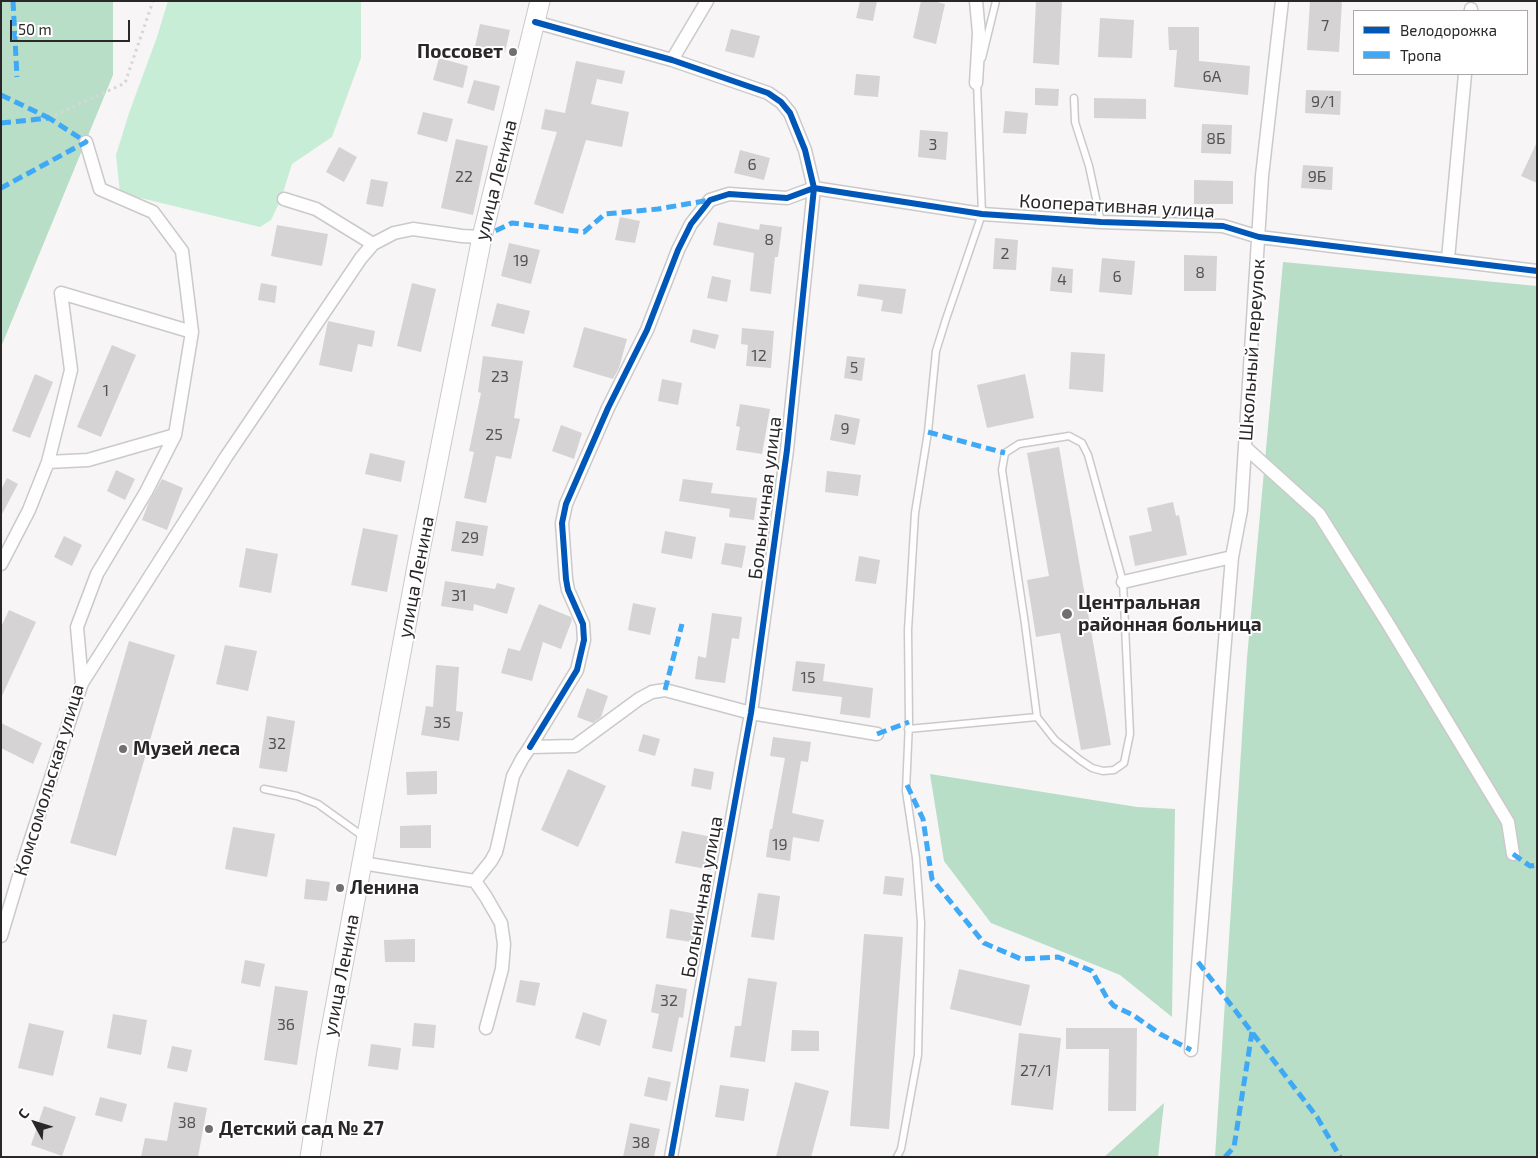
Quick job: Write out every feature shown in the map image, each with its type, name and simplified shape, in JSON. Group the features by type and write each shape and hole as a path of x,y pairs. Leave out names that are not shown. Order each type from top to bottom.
{"street":[{"name":"улица Ленина","path":"310,1157 327,1051 418,561 482,236 540,1"},
{"path":"672,60 707,1"},
{"path":"976,1 979,33 976,83"},
{"name":"Школьный переулок","path":"1191,1050 1232,557 1241,510 1262,176 1282,1"},
{"name":"Больничная улица","path":"536,22 672,60 768,93 790,113 805,150 814,188 787,450 751,713 670,1157"},
{"path":"1448,259 1465,75"},
{"name":"Комсомольская улица","path":"1,936 5,911 82,683 77,627 97,574 146,492 175,435 192,332 182,252 153,212 100,190 86,142"},
{"path":"475,881 496,852 513,776 577,670 584,640 583,624 568,590 566,579 562,523 566,504 608,408 647,330 678,250 691,224 710,200 729,194 787,198 814,188"},
{"name":"Кооперативная улица","path":"814,188 982,214 1101,222 1223,226 1259,238 1537,271"},
{"path":"284,199 316,209 373,244"},
{"path":"82,683 226,457 361,258 373,244 394,233 413,230 462,236 482,236"},
{"path":"1,564 29,510 48,462 71,370 61,293 192,332"},
{"path":"48,462 88,460 175,435"},
{"path":"1246,448 1319,514 1508,822 1513,854"},
{"path":"1123,582 1232,557"},
{"path":"530,748 575,746 640,699 652,692 665,690 751,713 877,734"},
{"path":"362,863 475,881 501,923 504,944 502,969 486,1028"}],"lane":[{"path":"897,1157 901,1149 918,1056 921,924 916,858 906,791 908,630 915,513 928,432 936,351 982,214 976,83 996,1"},
{"path":"1074,98 1076,122 1089,166 1101,222"},
{"path":"1069,436 1082,443 1088,456 1123,582 1130,734 1124,764 1114,770 1103,771 1092,768 1055,740 1037,717 1002,470 1005,453 1019,444 1069,436"},
{"path":"908,729 1037,717"},
{"path":"264,789 297,796 318,804 367,839"}],"path":[{"path":"49,118 125,83 153,1"}],"green space":[{"path":"1,1 113,1 113,75 1,347"},
{"path":"168,1 361,1 361,58 332,137 292,164 281,199 271,220 260,227 120,193 116,155"},
{"path":"1283,262 1537,286 1537,1157 1215,1157 1247,658"},
{"path":"930,774 1137,807 1175,809 1172,1017 1120,975 991,923 944,861"},
{"path":"1164,1103 1158,1157 1104,1157"}],"building":[{"path":"860,1 877,1 873,21 856,18"},
{"path":"921,1 945,4 936,44 913,38"},
{"path":"1036,1 1062,1 1059,65 1033,63"},
{"path":"1310,1 1342,1 1339,52 1307,50"},
{"path":"1100,18 1134,20 1132,58 1098,57"},
{"path":"480,24 510,30 505,52 475,46"},
{"path":"1168,27 1199,27 1199,61 1250,66 1248,95 1174,87 1177,50 1169,50"},
{"path":"731,29 760,36 754,58 725,51"},
{"path":"439,58 468,66 463,88 433,80"},
{"path":"576,61 625,71 622,84 597,79 591,104 629,112 622,147 586,140 563,214 534,204 557,132 541,129 545,109 565,113"},
{"path":"856,74 880,76 878,97 854,95"},
{"path":"474,80 500,86 494,111 467,103"},
{"path":"1035,88 1059,89 1058,106 1035,105"},
{"path":"1306,90 1341,91 1340,115 1305,113"},
{"path":"1094,98 1146,99 1146,119 1094,118"},
{"path":"1005,111 1028,113 1026,134 1003,133"},
{"path":"423,112 453,119 447,142 417,134"},
{"path":"1202,124 1232,125 1231,154 1201,153"},
{"path":"920,130 948,132 946,160 918,157"},
{"path":"456,139 488,146 473,215 441,208"},
{"path":"1537,142 1537,183 1521,176"},
{"path":"339,147 357,157 344,182 326,172"},
{"path":"740,150 770,158 764,180 734,173"},
{"path":"1303,165 1333,167 1332,190 1301,188"},
{"path":"371,179 388,182 383,207 366,204"},
{"path":"1194,180 1233,181 1233,204 1194,204"},
{"path":"620,217 640,221 635,243 615,240"},
{"path":"718,222 759,230 760,224 782,227 778,257 775,257 771,294 750,291 754,253 713,245"},
{"path":"277,225 328,234 322,266 271,256"},
{"path":"995,238 1018,240 1016,270 993,269"},
{"path":"509,243 540,250 531,284 501,276"},
{"path":"1184,255 1217,256 1216,291 1184,291"},
{"path":"1102,258 1135,261 1132,295 1099,292"},
{"path":"1052,267 1073,269 1072,293 1050,291"},
{"path":"712,276 731,280 727,302 707,298"},
{"path":"261,283 277,286 275,303 258,300"},
{"path":"412,283 436,289 421,352 397,346"},
{"path":"859,284 906,289 902,314 881,311 883,300 857,296"},
{"path":"497,303 530,311 524,334 491,326"},
{"path":"328,321 375,331 372,347 358,344 352,372 319,365"},
{"path":"584,327 627,339 619,368 613,379 573,367"},
{"path":"742,328 774,331 771,368 746,366 748,345 741,344"},
{"path":"693,329 719,335 715,349 690,342"},
{"path":"112,345 136,355 101,437 77,427"},
{"path":"1071,352 1105,354 1103,392 1069,389"},
{"path":"483,356 523,361 514,418 520,419 511,459 496,456 486,503 464,498 474,452 469,451 481,393 478,392"},
{"path":"847,356 865,358 862,381 844,378"},
{"path":"35,374 53,382 30,438 12,431"},
{"path":"1025,374 1034,418 987,428 977,385"},
{"path":"662,379 682,383 678,405 658,401"},
{"path":"740,404 770,409 762,454 736,450 740,427 736,426"},
{"path":"835,414 860,419 855,445 830,440"},
{"path":"561,425 582,433 574,459 552,451"},
{"name":"Центральная районная больница","path":"1059,447 1111,745 1081,750 1060,633 1036,637 1027,580 1049,576 1027,453"},
{"path":"370,453 405,461 401,482 365,474"},
{"path":"116,470 135,479 125,500 107,491"},
{"path":"827,471 861,475 858,496 825,492"},
{"path":"7,478 18,484 1,516 1,490"},
{"path":"162,479 183,488 167,530 142,520 149,502"},
{"path":"683,479 713,483 711,493 757,498 754,520 729,517 730,509 679,501"},
{"path":"1173,502 1176,516 1179,515 1187,555 1135,566 1129,536 1152,531 1147,508"},
{"path":"456,521 488,526 483,556 451,551"},
{"path":"363,528 398,535 387,592 351,585"},
{"path":"665,531 696,537 692,559 661,553"},
{"path":"64,536 82,545 72,566 54,557"},
{"path":"725,543 746,546 742,568 721,564"},
{"path":"246,548 278,554 271,593 239,587"},
{"path":"859,556 880,560 876,584 855,581"},
{"path":"445,581 495,589 497,583 515,588 507,614 474,604 473,611 441,606"},
{"path":"633,603 656,608 650,635 628,630"},
{"path":"539,604 571,617 572,620 561,649 543,642 532,681 501,673 508,648 520,651"},
{"path":"9,610 36,622 1,698 1,627"},
{"path":"712,613 742,617 739,639 732,638 725,683 695,679 698,656 706,658"},
{"name":"Музей леса","path":"129,641 175,655 116,856 70,843"},
{"path":"225,645 257,651 248,691 216,684"},
{"path":"796,661 825,664 823,681 873,688 870,718 840,714 842,697 792,691"},
{"path":"436,665 459,667 456,711 463,712 459,741 421,735 426,706 433,707"},
{"path":"587,688 608,696 601,717 593,723 577,717"},
{"path":"267,716 295,721 287,772 259,768"},
{"path":"1,723 42,743 33,764 1,748"},
{"path":"643,734 660,739 655,756 638,751"},
{"path":"773,737 811,742 808,762 801,761 792,813 824,820 819,842 793,837 790,861 766,857 785,758 770,756"},
{"path":"694,768 714,772 711,790 691,786"},
{"path":"568,769 606,786 578,847 541,830"},
{"path":"437,771 437,794 407,795 406,772"},
{"path":"431,825 431,848 400,848 400,826"},
{"path":"233,827 275,834 267,877 225,869"},
{"path":"682,831 717,838 711,870 675,863"},
{"path":"885,876 904,878 902,896 883,894"},
{"path":"306,879 330,882 327,901 304,899"},
{"path":"758,893 780,896 774,940 751,937"},
{"path":"670,909 702,915 697,943 666,938"},
{"path":"864,934 903,937 889,1129 850,1126"},
{"path":"415,939 415,962 385,962 384,940"},
{"path":"245,960 265,964 260,987 241,983"},
{"path":"959,969 1030,985 1021,1026 950,1009"},
{"path":"748,978 777,982 765,1062 730,1057 735,1026 741,1026"},
{"path":"520,980 540,983 535,1006 516,1002"},
{"path":"656,984 687,989 683,1018 679,1017 672,1052 652,1048 659,1014 651,1012"},
{"path":"275,986 308,991 297,1065 264,1060"},
{"path":"583,1012 607,1020 600,1046 575,1038"},
{"path":"113,1014 147,1020 141,1055 107,1048"},
{"path":"29,1023 64,1031 53,1076 18,1068"},
{"path":"414,1023 436,1025 434,1048 412,1046"},
{"path":"1066,1028 1137,1028 1136,1111 1108,1111 1109,1049 1066,1049"},
{"path":"792,1030 819,1031 819,1051 791,1051"},
{"path":"1019,1033 1061,1038 1053,1110 1011,1105"},
{"path":"371,1044 401,1048 398,1070 368,1066"},
{"path":"172,1046 192,1050 187,1072 167,1068"},
{"path":"648,1077 671,1082 667,1101 644,1096"},
{"path":"795,1082 829,1091 811,1157 776,1157"},
{"path":"720,1085 749,1089 744,1121 715,1117"},
{"path":"100,1097 127,1104 122,1122 95,1115"},
{"path":"174,1102 207,1108 198,1157 141,1157 145,1138 167,1141"},
{"path":"44,1106 76,1117 62,1156 31,1145"},
{"path":"630,1123 660,1129 654,1157 623,1157"}],"marked path":[{"path":"13,1 17,77"},
{"path":"1,95 49,118"},
{"path":"1,123 49,118 86,142 1,188"},
{"path":"482,237 512,223 584,232 605,214 658,209 710,200"},
{"path":"928,432 1005,453"},
{"path":"665,690 682,624"},
{"path":"877,734 909,722"},
{"path":"907,785 923,819 932,879 984,943 1021,959 1058,957 1092,971 1107,998 1114,1006 1133,1015 1160,1034 1191,1050"},
{"path":"1513,854 1530,866 1537,865"},
{"path":"1198,962 1317,1117 1340,1157"},
{"path":"1225,1157 1234,1147 1252,1032"}],"cycle path":[{"path":"535,22 672,60 768,93 781,102 790,113 805,150 814,188 787,450 751,713 671,1157"},
{"path":"530,747 577,670 584,640 583,624 568,590 566,579 562,523 566,504 608,408 647,330 678,250 691,224 710,200 729,194 787,198 814,188 982,214 1101,222 1223,226 1259,237 1537,271"}],"place":[{"name":"Поссовет","path":"513,52"},
{"name":"Центральная районная больница","path":"1067,614"},
{"name":"Музей леса","path":"123,749"},
{"name":"Ленина","path":"340,888"},
{"name":"Детский сад № 27","path":"209,1129"}]}
